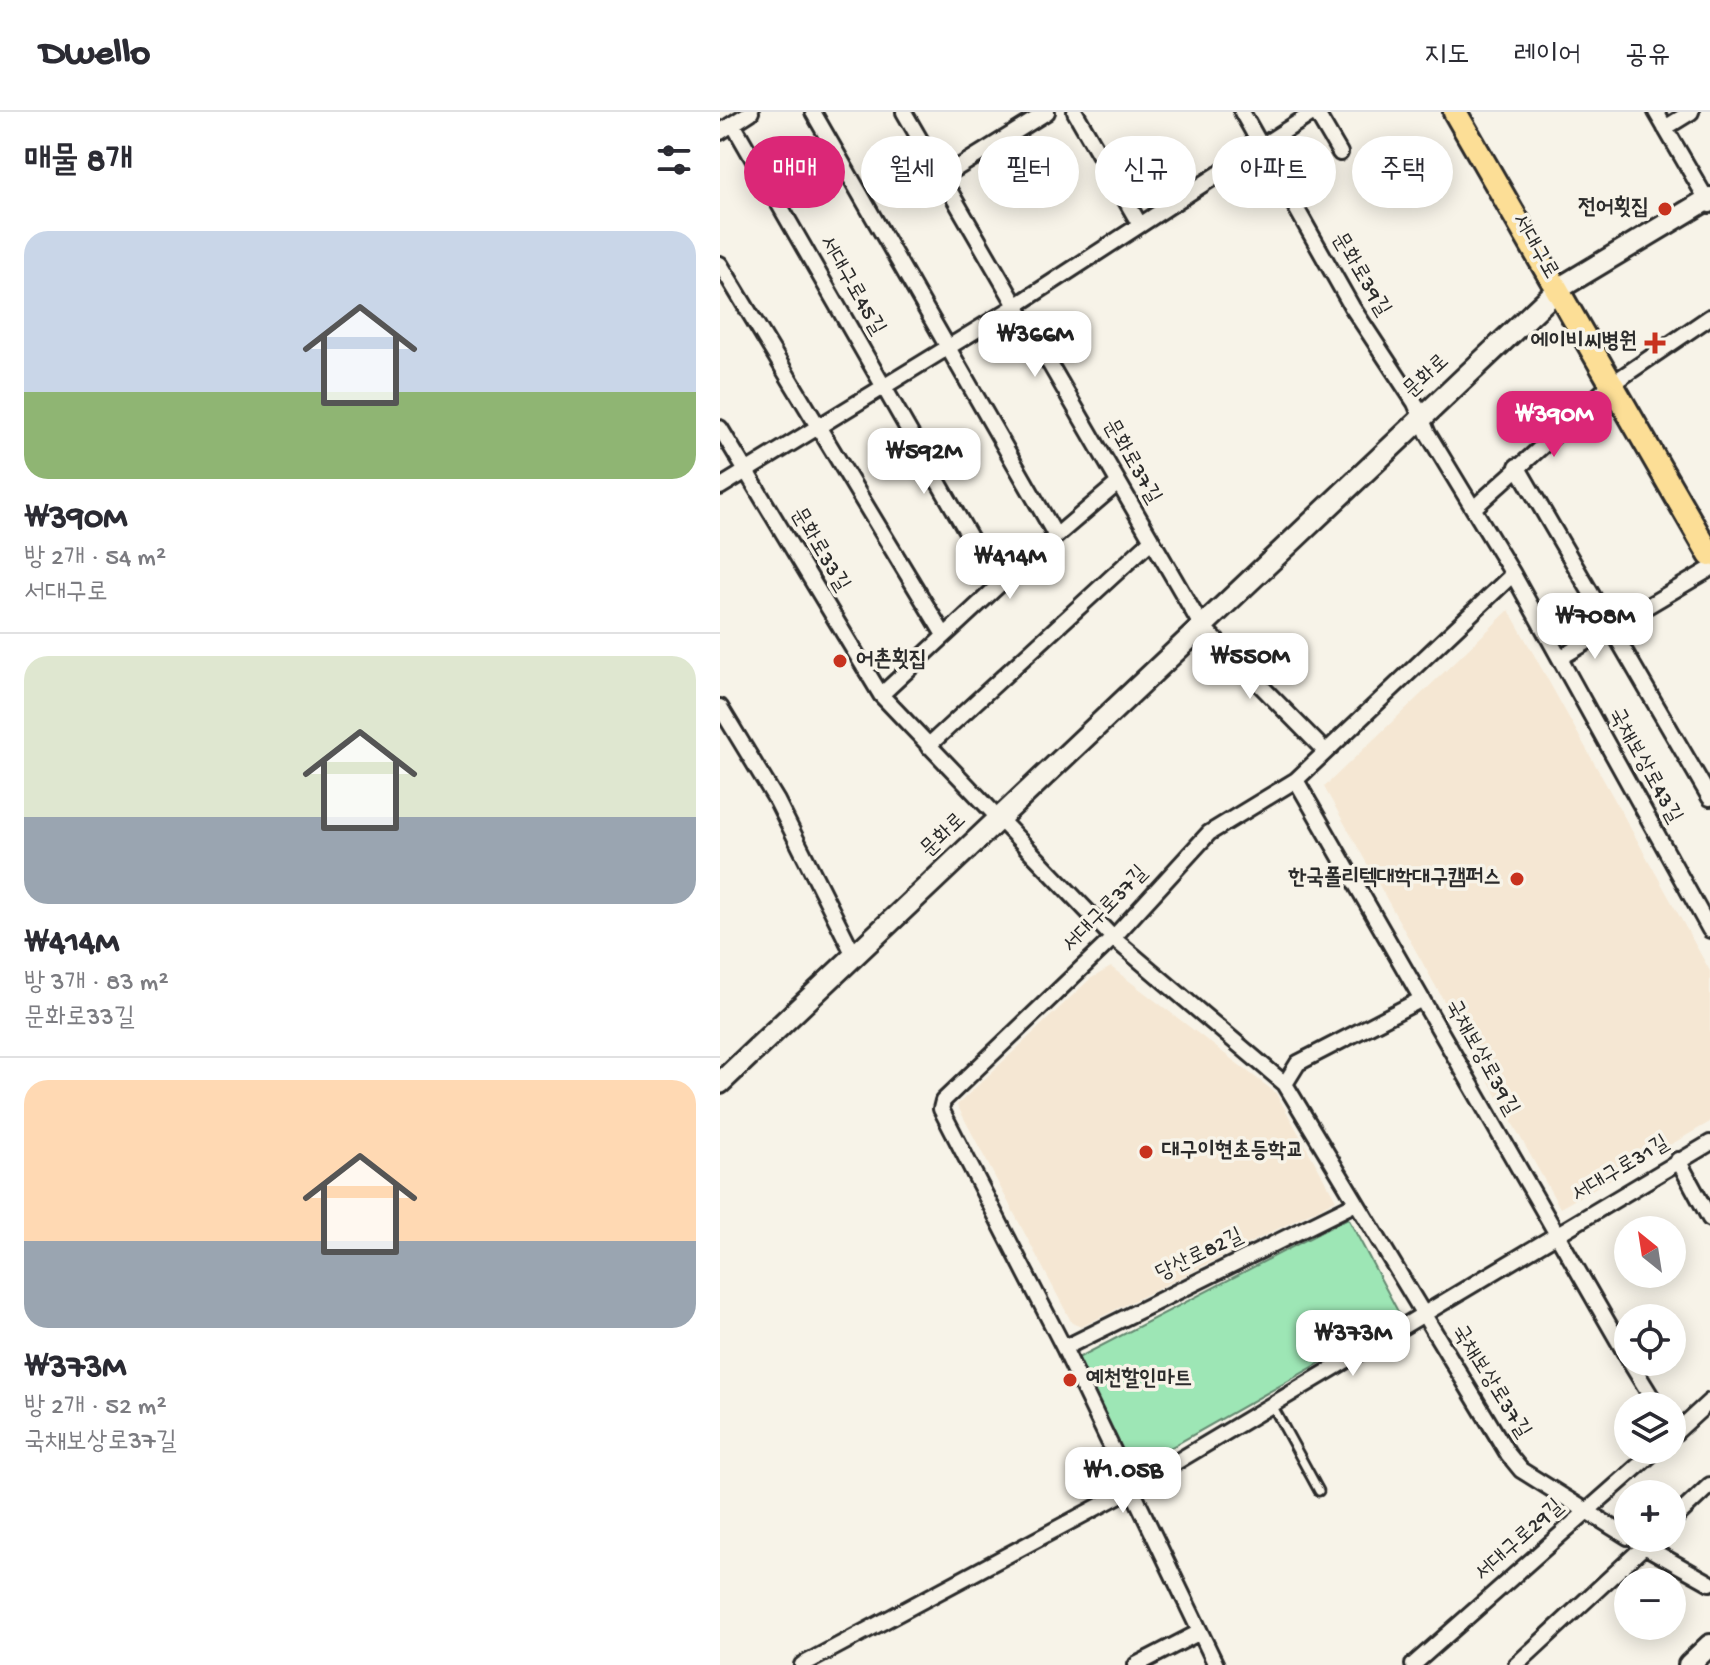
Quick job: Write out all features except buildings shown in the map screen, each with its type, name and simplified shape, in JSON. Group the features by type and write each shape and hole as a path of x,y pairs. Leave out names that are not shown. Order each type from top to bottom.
{"main road":[{"name":"서대구로","path":"1455,112 1710,555"},
{"name":"문화로","path":"720,1083 1421,415 1558,289 1709,201"},
{"path":"1689,1665 1710,1645"}],"street":[{"path":"720,132 751,112"},
{"path":"813,112 1056,536"},
{"name":"문화로37길","path":"904,112 917,136"},
{"path":"962,165 1047,112"},
{"path":"1075,112 1140,225"},
{"name":"문화로39길","path":"1242,112 1256,136"},
{"path":"1276,136 1315,112 1340,153"},
{"path":"1656,112 1709,201"},
{"path":"1665,128 1691,112"},
{"name":"서대구로45길","path":"733,124 998,586"},
{"path":"720,487 1014,307 1212,177"},
{"name":"문화로37길","path":"958,208 1201,625"},
{"name":"문화로39길","path":"1296,208 1352,307 1421,415"},
{"path":"720,264 944,635"},
{"path":"1475,507 1610,385 1710,317"},
{"name":"국채보상로43길","path":"1421,415 1428,434 1475,507 1710,930"},
{"name":"문화로33길","path":"720,428 881,695 997,819"},
{"path":"1517,466 1710,798"},
{"path":"881,695 998,586 1118,483"},
{"path":"928,746 1152,540"},
{"path":"1560,658 1710,569"},
{"name":"서대구로37길","path":"1064,1348 941,1109 943,1101 1113,938 1209,833 1296,780 1513,574"},
{"path":"1201,625 1325,751"},
{"path":"720,707 777,801 854,955"},
{"name":"국채보상로39길","path":"1296,780 1614,1335"},
{"name":"국채보상로37길","path":"997,819 1113,938 1285,1084 1423,1315 1521,1470 1614,1528"},
{"path":"1285,1084 1298,1063 1422,999"},
{"name":"서대구로31길","path":"802,1665 1131,1489 1710,1143"},
{"path":"1678,1160 1710,1219"},
{"name":"당산로82길","path":"1064,1348 1356,1203"},
{"path":"1064,1348 1216,1665"},
{"path":"1686,1422 1710,1401"},
{"name":"서대구로29길","path":"1413,1665 1640,1464"},
{"path":"1686,1508 1710,1485"},
{"path":"1516,1665 1638,1552"},
{"name":"국채보상로37길","path":"1664,1552 1710,1583"},
{"path":"1136,1665 1200,1632"}],"lane":[{"path":"1272,1405 1319,1491"}],"shaded area":[{"name":"한국폴리텍대학대구캠퍼스","path":"1509,610 1710,971 1710,1122 1560,1208 1324,787"},
{"name":"대구이현초등학교","path":"1111,967 1276,1093 1336,1200 1081,1327 1072,1323 957,1105 1090,979"}],"green space":[{"path":"1348,1218 1401,1317 1131,1470 1074,1360"}],"place":[{"name":"전어횟집","path":"1665,209"},
{"name":"에이비씨병원","path":"1655,343"},
{"name":"어촌횟집","path":"840,661"},
{"name":"한국폴리텍대학대구캠퍼스","path":"1517,879"},
{"name":"대구이현초등학교","path":"1146,1152"},
{"name":"예천할인마트","path":"1070,1380"}]}
